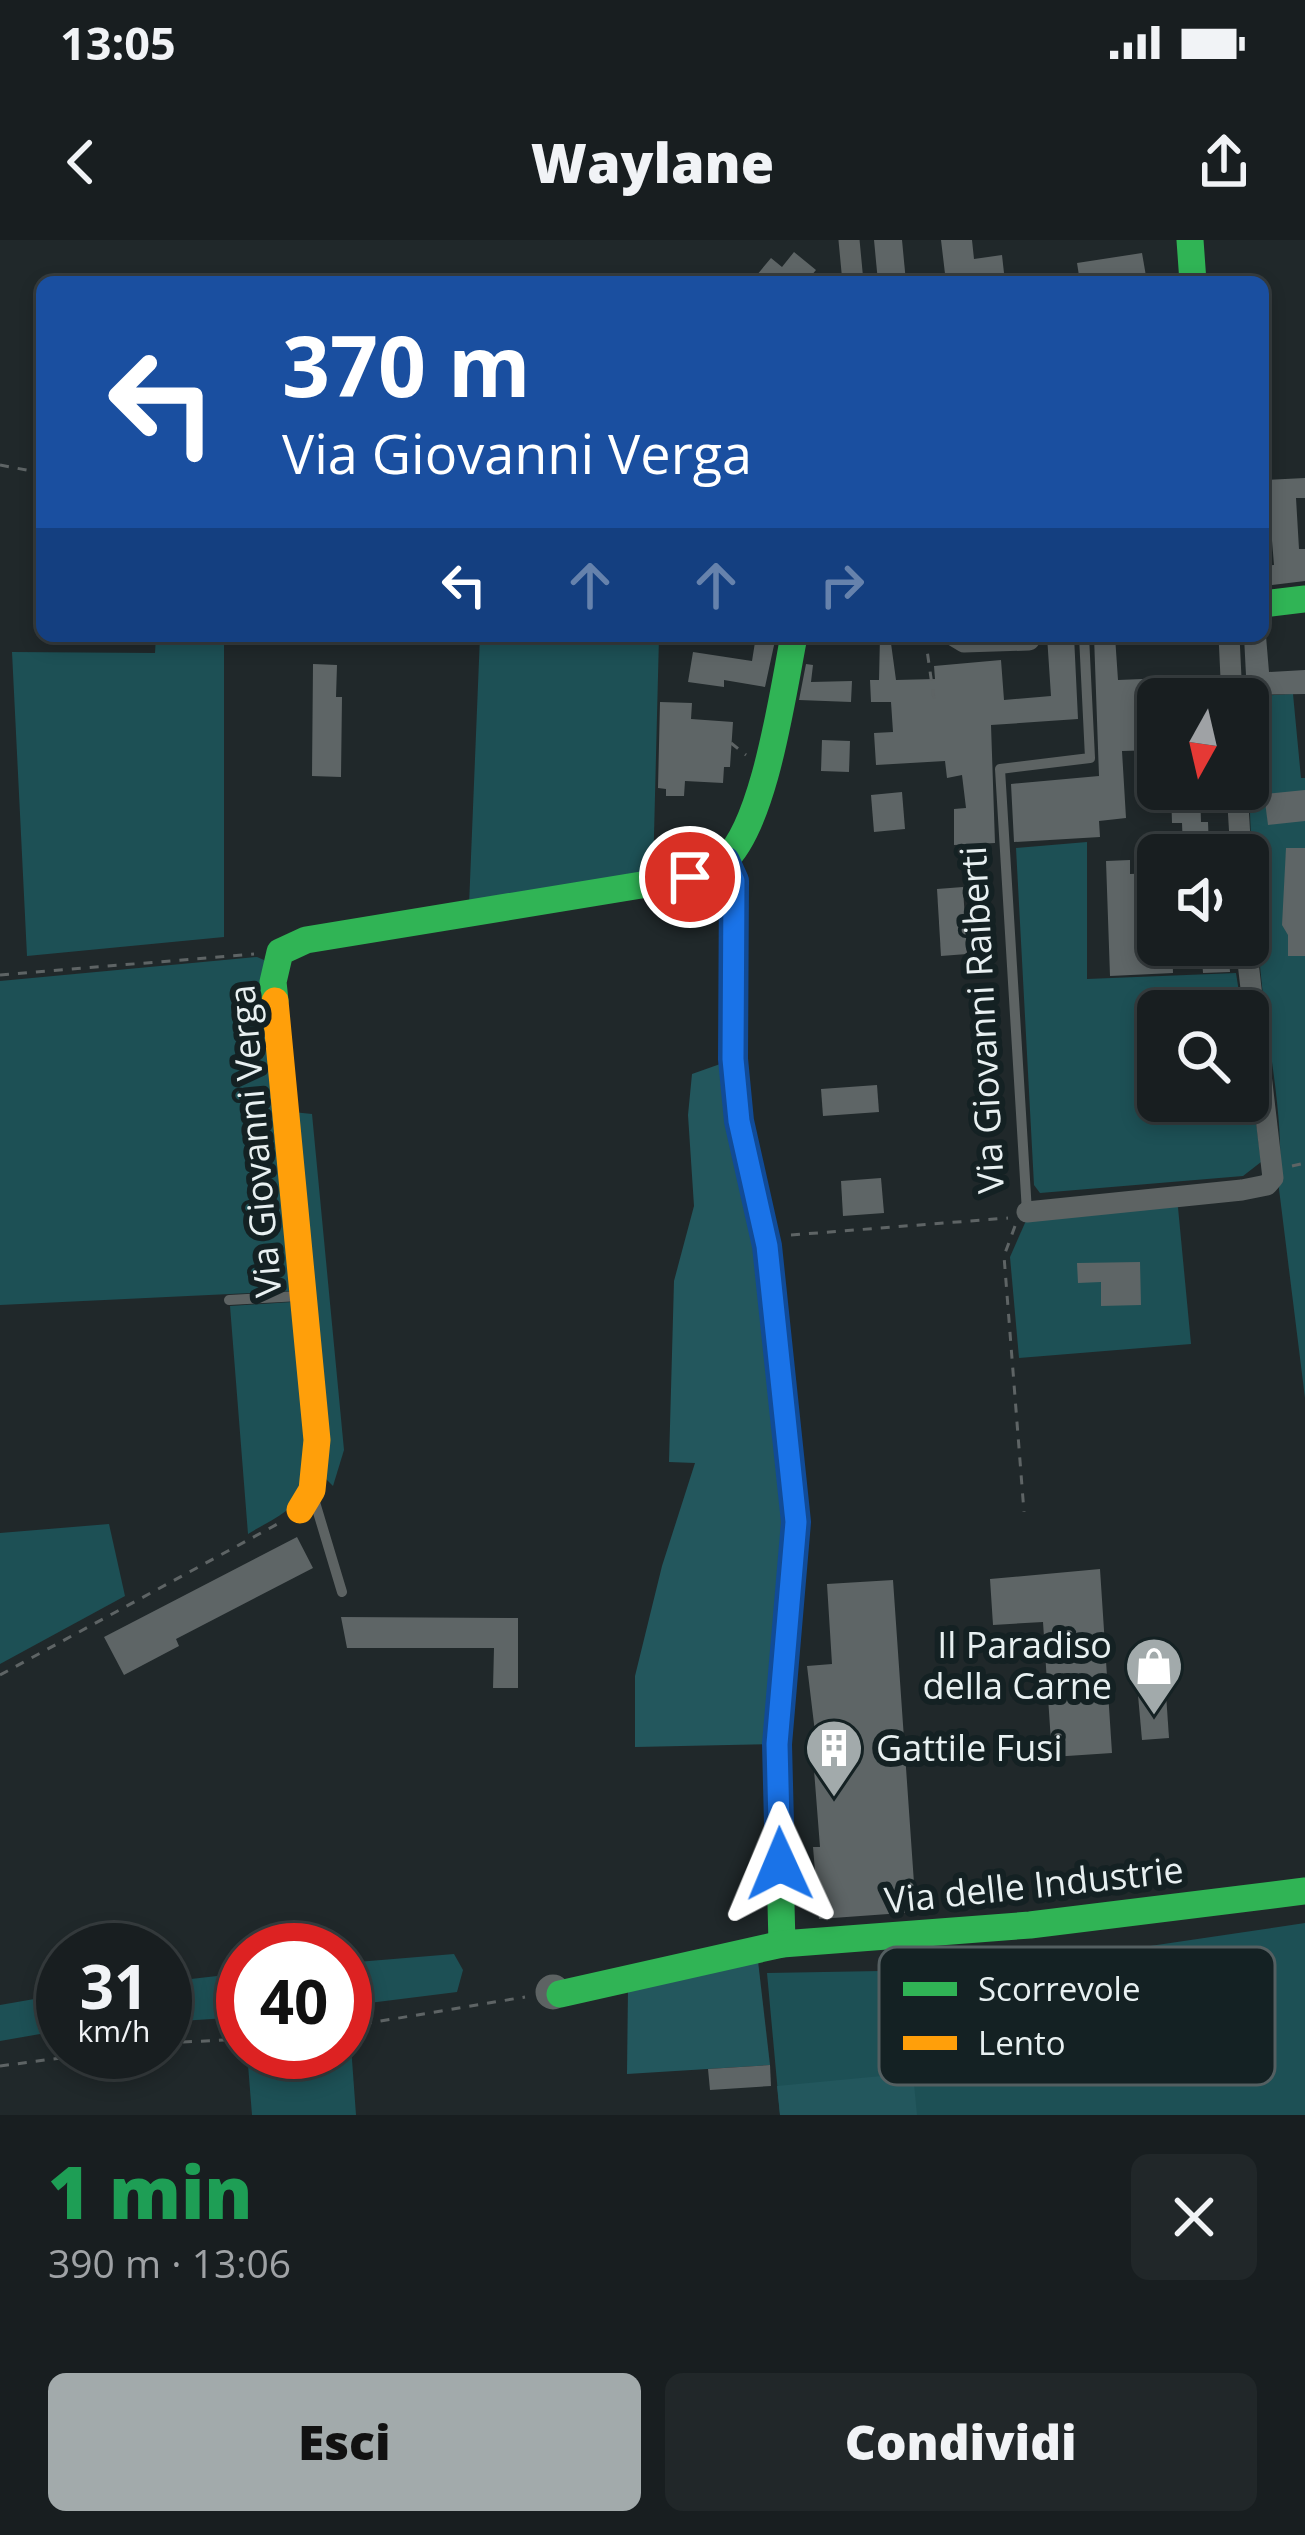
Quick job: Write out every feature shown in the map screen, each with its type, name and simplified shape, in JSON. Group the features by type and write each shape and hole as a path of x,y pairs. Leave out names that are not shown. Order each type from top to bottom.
{"street":[{"path":"849,240 852,276"},
{"path":"1190,240 1192,276"},
{"path":"1269,603 1305,599"},
{"path":"782,1945 777,1744 796,1522 765,1238 739,1121 733,1059 734,881 725,861 736,848 752,809 793,642"},
{"path":"1229,642 1231,678"},
{"name":"Via Giovanni Verga","path":"306,1500 317,1440 273,982 280,952 306,940 690,877 725,861"},
{"name":"Via Giovanni Raiberti","path":"1022,1214 1267,1185 1273,1178 1248,966"},
{"name":"Via delle Industrie","path":"549,1993 782,1945 1030,1925 1305,1891"}],"lane":[{"name":"Via Giovanni Raiberti","path":"1022,1214 1000,769 1090,758 1084,642"},
{"path":"230,1300 303,1296"},
{"path":"306,1500 342,1592"}],"path":[{"path":"0,465 36,472"},
{"path":"926,642 934,706"},
{"path":"0,975 280,952"},
{"path":"765,1238 1022,1214 1004,1256 1024,1512"},
{"path":"0,1675 254,1540 306,1500"},
{"path":"372,2022 549,1993"},
{"path":"0,2066 36,2061"}],"shaded area":[{"path":"156,642 224,642 224,937 27,956 12,652 155,653"},
{"path":"480,642 659,642 653,875 469,906"},
{"path":"1293,694 1301,778 1305,778 1305,1398 1279,1189 1269,990 1263,990 1261,966 1269,966 1269,834 1251,834 1250,810 1269,810 1269,695"},
{"path":"1087,842 1087,979 1236,973 1239,990 1137,990 1137,1122 1256,1122 1261,1162 1243,1176 1040,1193 1034,1185 1016,848"},
{"path":"264,960 292,1291 0,1305 0,981"},
{"path":"723,1063 759,1244 789,1528 772,1744 635,1747 635,1676 662,1566 695,1463 669,1462 674,1281 694,1206 688,1115 692,1074"},
{"path":"293,1112 312,1114 344,1450 333,1486 325,1478"},
{"path":"1177,1197 1191,1344 1019,1358 1010,1257 1032,1207"},
{"path":"292,1302 306,1438 302,1488 290,1508 248,1534 230,1306"},
{"path":"109,1524 125,1596 0,1664 0,1533"},
{"path":"1305,1923 1305,2115 780,2115 767,1973 879,1971 879,2085 1275,2085 1275,1947 1143,1947"},
{"path":"454,1954 463,1970 457,1992 372,2003 372,1961"},
{"path":"758,1961 770,2065 627,2074 628,1989"},
{"path":"216,1976 216,2019 192,2020 192,1979"},
{"path":"36,1999 36,2035 0,2041 0,2005"},
{"path":"879,2076 879,2085 914,2085 917,2115 780,2115 777,2086"},
{"path":"249,2079 353,2079 356,2115 252,2115"}],"building":[{"path":"874,240 902,240 905,276 877,276"},
{"path":"941,240 972,240 974,259 1002,255 1004,276 945,276"},
{"path":"794,252 816,270 811,276 756,276 771,258 782,267"},
{"path":"1142,253 1146,276 1079,276 1077,263"},
{"path":"1305,478 1305,498 1296,498 1305,581 1269,585 1269,565 1274,565 1269,480"},
{"path":"755,642 775,642 765,687 724,680 724,687 688,682 693,652 752,661"},
{"path":"880,642 891,642 896,680 935,679 934,666 1001,660 1004,700 1051,696 1047,642 1074,642 1078,719 991,725 995,843 954,845 954,809 966,808 962,775 947,778 945,761 876,765 874,733 893,732 891,702 871,702 870,680 879,680"},
{"path":"1094,642 1115,642 1118,680 1137,679 1137,751 1122,751 1126,818 1099,821 1100,837 1014,842 1011,784 1099,776"},
{"path":"1244,642 1266,642 1269,672 1305,670 1305,694 1269,695 1269,678 1246,678"},
{"path":"313,664 337,665 336,697 342,697 341,777 312,776"},
{"path":"806,664 813,665 811,682 852,681 851,702 799,700"},
{"path":"660,702 692,703 691,719 733,722 730,767 724,767 723,783 685,781 684,796 666,796 666,789 658,788"},
{"path":"822,740 850,741 849,772 821,771"},
{"path":"1305,790 1305,821 1268,825 1269,794"},
{"path":"902,792 905,829 874,832 871,795"},
{"path":"1172,810 1201,810 1208,834 1182,834 1182,823 1172,823"},
{"path":"1286,848 1305,848 1305,956 1288,956 1288,935 1282,925"},
{"path":"1130,860 1130,874 1137,874 1137,966 1173,966 1173,973 1110,976 1106,861"},
{"path":"963,887 967,954 941,956 937,889"},
{"path":"1202,966 1230,966 1230,972 1203,973"},
{"path":"877,1085 879,1112 823,1116 821,1089"},
{"path":"881,1178 884,1213 843,1216 841,1181"},
{"path":"1140,1262 1141,1305 1101,1306 1101,1282 1078,1283 1077,1263"},
{"path":"297,1537 313,1568 176,1639 179,1646 124,1675 104,1637"},
{"path":"1100,1569 1112,1753 1052,1757 1043,1622 993,1625 990,1579"},
{"path":"893,1580 916,1912 819,1919 813,1847 820,1847 813,1757 818,1757 807,1666 832,1664 827,1584"},
{"path":"341,1617 518,1618 518,1688 493,1688 494,1648 347,1648"},
{"name":"Il Paradiso della Carne","path":"1166,1694 1169,1738 1142,1740 1138,1695"},
{"path":"770,2065 771,2086 710,2090 708,2069"}],"traffic: fast":[{"path":"1190,240 1193,276"},
{"path":"1269,603 1305,599"},
{"path":"275,1001 273,982 280,952 306,940 690,877 720,864 738,843 761,788 793,642"},
{"path":"725,861 734,881 733,1059 739,1121 767,1246 796,1522 777,1744 782,1944"},
{"path":"560,1994 782,1944 1030,1925 1305,1891"}],"traffic: slow":[{"path":"275,1001 317,1440 312,1490 300,1510"}],"place":[{"name":"Il Paradiso della Carne","path":"1154,1717"},
{"name":"Gattile Fusi","path":"834,1799"}],"route":[{"path":"690,877 725,861 734,881 733,1059 739,1121 767,1246 796,1522 777,1744 780,1864"}]}
